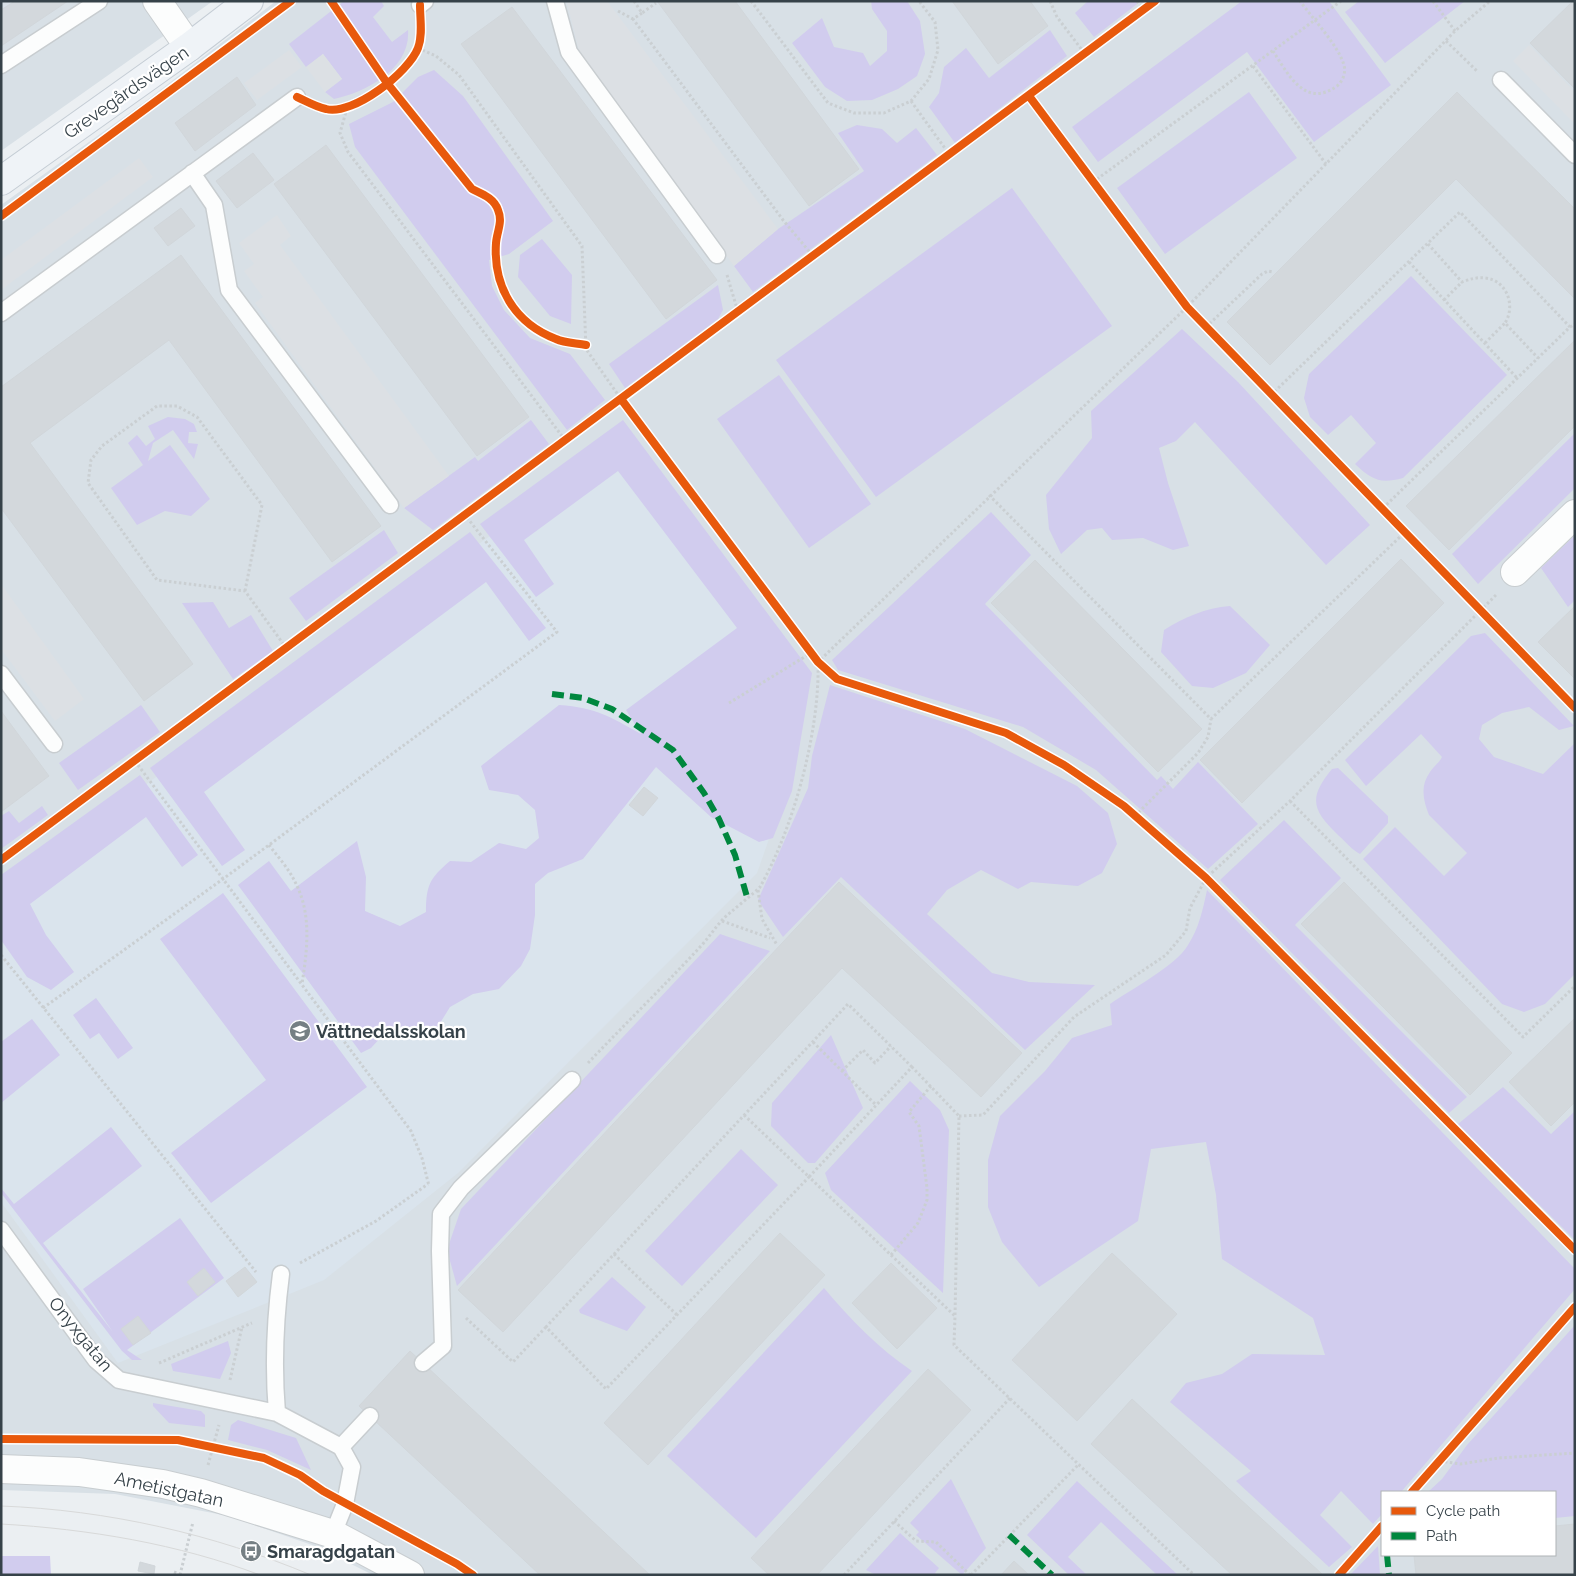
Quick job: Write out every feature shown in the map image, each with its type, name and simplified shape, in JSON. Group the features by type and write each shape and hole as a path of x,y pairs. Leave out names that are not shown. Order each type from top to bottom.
{"street":[{"path":"157,1 189,47"},
{"name":"Grevegårdsvägen","path":"1,181 189,47 250,1"},
{"path":"1515,572 1575,514"},
{"name":"Ametistgatan","path":"1,1470 79,1472 163,1484 239,1504 333,1534"},
{"path":"333,1534 410,1575"}],"lane":[{"path":"1,65 99,1"},
{"path":"555,1 569,52 717,255"},
{"path":"1501,80 1575,155"},
{"path":"1,313 297,97"},
{"path":"192,173 214,205 229,290 390,505"},
{"path":"1,674 54,744"},
{"path":"423,1363 443,1346 441,1214 461,1188 572,1080"},
{"name":"Onyxgatan","path":"1,1230 96,1360 119,1380 224,1404 277,1413 341,1447"},
{"path":"277,1413 274,1376 276,1313 281,1274"},
{"path":"333,1534 345,1504 352,1467 341,1447 370,1416"}],"path":[{"path":"634,1 642,13"},
{"path":"751,1 828,103 854,113 884,113 911,101 929,79 938,50 935,22 919,1"},
{"path":"1050,1 1057,17 1085,54"},
{"path":"1137,1 1144,10"},
{"path":"1273,52 1295,83 1303,90 1322,93 1339,84 1345,70 1344,64 1300,1"},
{"path":"1093,182 1341,1"},
{"path":"1432,1 1456,32"},
{"path":"572,1080 701,945 722,920 741,902 758,890 781,840 801,785 819,689 818,662 989,495 1187,307 1446,41 1490,1"},
{"path":"633,19 656,3"},
{"path":"618,11 633,19 783,220 813,256"},
{"path":"1446,41 1484,78 1501,80"},
{"path":"418,48 436,56 459,76 582,246 586,349 621,399"},
{"path":"1252,66 1326,164"},
{"path":"911,101 949,154"},
{"path":"347,108 340,133 348,152 565,440"},
{"path":"1271,395 1460,212 1570,327"},
{"path":"1428,244 1462,282"},
{"path":"717,255 726,270 738,312"},
{"path":"1409,262 1517,378"},
{"path":"1206,327 1262,274 1268,271 1273,272"},
{"path":"1444,300 1462,282 1474,278 1494,280 1502,286 1509,296 1511,305 1510,315 1505,323 1484,343"},
{"path":"1505,323 1538,358"},
{"path":"1381,510 1575,324"},
{"path":"245,591 262,505 197,417 177,406 157,406 102,446 90,460 88,483 157,580 245,591 287,649"},
{"path":"989,495 1211,720"},
{"path":"43,1008 223,879 557,632 465,515"},
{"path":"1135,816 1198,753 1208,737 1211,720 1404,533"},
{"path":"960,1116 983,1115 1074,1017 1166,955 1186,932 1190,908 1206,878 1290,801 1482,611 1515,572"},
{"path":"729,703 811,652"},
{"path":"136,761 411,1131 422,1158 428,1184 441,1214"},
{"path":"1290,801 1523,1037 1575,986"},
{"path":"269,845 296,883 305,908 307,944 302,984"},
{"path":"758,890 762,919 772,939 777,944"},
{"path":"722,920 772,939"},
{"path":"1,955 260,1277 281,1274 376,1221 428,1184"},
{"path":"441,1294 513,1362 848,1004 960,1116 954,1345 1011,1397 1078,1465 1194,1575"},
{"path":"813,1042 876,1105"},
{"path":"842,1072 863,1050 875,1063 891,1046"},
{"path":"546,1328 606,1389 809,1178 912,1067"},
{"path":"891,1255 918,1223 926,1200 927,1188 919,1126 909,1112 931,1086"},
{"path":"744,1115 955,1316"},
{"path":"614,1254 677,1314"},
{"path":"119,1380 276,1313"},
{"path":"208,1465 242,1327"},
{"path":"844,1575 1011,1397"},
{"path":"1440,1461 1460,1464 1499,1458 1575,1453"},
{"path":"894,1521 916,1541 936,1542 970,1575 1078,1465"},
{"path":"174,1572 181,1574"}],"shaded area":[{"path":"1,1 213,1 1,151"},
{"path":"276,1 1575,1 1575,1575 373,1575 315,1546 228,1516 115,1494 1,1490 1,205 142,104"},
{"path":"344,1 381,1 384,6 373,17 392,42 408,30 407,44 402,56 384,76 359,91 334,99 325,92 342,79 323,54 306,67 289,44"},
{"path":"607,1 778,229 734,266 581,58 567,2"},
{"path":"871,1 907,1 920,21 925,54 917,76 898,89 872,100 847,101 825,87 792,43 822,18 834,47 863,53 870,66 887,51 887,31 872,9"},
{"path":"1088,1 1141,1 1094,37 1075,13"},
{"path":"1242,1 1329,1 1391,85 1314,142 1247,52 1098,162 1072,127"},
{"path":"1359,1 1465,1 1385,63 1345,12"},
{"path":"1050,30 1067,56 955,143 929,107 939,93 944,67 966,48 989,78"},
{"path":"1529,45 1575,92 1575,124 1513,61"},
{"path":"289,50 302,67 257,100 244,83"},
{"path":"323,54 342,79 325,92 306,67"},
{"path":"434,70 463,96 553,221 509,254 489,260 492,286 504,310 530,338 570,354 605,400 567,430 355,147 349,124 393,102 418,77"},
{"path":"1249,92 1297,158 1165,254 1117,188"},
{"path":"857,125 882,129 897,143 916,128 937,155 753,292 734,266 778,229 864,171 838,133"},
{"path":"139,158 153,177 1,290 1,260"},
{"path":"1012,188 1112,326 876,497 776,360"},
{"path":"277,215 291,236 280,245 449,476 404,508 255,303 263,297 244,271 254,264 239,243"},
{"path":"542,239 572,275 571,324 550,316 518,277 520,255"},
{"path":"1411,276 1507,375 1403,478 1388,481 1366,474 1355,464 1376,443 1351,415 1328,435 1310,417 1304,398 1309,374"},
{"path":"718,285 723,310 718,319 625,388 609,364"},
{"path":"1182,329 1238,382 1370,525 1326,565 1195,422 1176,441 1159,448 1168,483 1189,546 1173,550 1143,538 1112,540 1102,528 1087,530 1061,554 1049,529 1046,495 1092,438 1091,411"},
{"path":"779,375 871,504 809,548 717,419"},
{"path":"168,417 185,419 194,424 197,432 189,432 188,443 198,444 194,459 173,430 153,443 148,461 170,445 210,499 191,516 165,511 137,525 111,488 143,465 128,443 137,435 146,446 155,439 148,426"},
{"path":"531,420 549,444 433,530 404,508 475,457 478,461"},
{"path":"623,420 812,673 792,791 773,838 759,842 711,817 656,767 583,859 548,873 535,884 535,915 530,949 521,966 499,989 473,994 450,1007 437,1028 419,1036 384,1034 371,1048 361,1053 238,885 269,861 291,891 357,841 366,877 365,911 400,926 426,912 430,883 450,861 471,862 499,843 526,849 539,838 535,810 518,795 489,790 481,766 559,705 583,708 602,714 641,734 626,710 737,628 618,471 524,540 554,584 536,597 480,524"},
{"path":"1575,433 1575,488 1478,584 1452,554"},
{"name":"Vättnedalsskolan","path":"627,437 808,676 787,787 757,873 458,1173 324,1280 118,1363 1,1202 1,889"},
{"path":"991,512 1031,555 985,604 1157,780 1161,776 1173,789 1198,762 1258,824 1208,869 1096,770 1023,727 838,670 832,660"},
{"path":"384,530 398,553 306,621 289,598"},
{"path":"470,532 546,628 529,641 486,582 204,792 245,850 222,866 150,768"},
{"path":"1575,535 1575,600 1568,607 1541,568"},
{"path":"1,584 84,699 55,721 1,649"},
{"path":"213,602 229,628 251,615 273,651 233,679 182,603"},
{"path":"1230,606 1270,645 1246,673 1213,688 1192,686 1161,652 1164,630 1196,614"},
{"path":"1485,633 1574,726 1559,730 1529,707 1502,713 1482,725 1479,739 1494,757 1543,774 1575,743 1575,974 1545,1004 1524,1012 1502,1004 1363,859 1395,827 1444,876 1467,853 1429,815 1425,804 1424,788 1427,777 1442,757 1421,734 1366,786 1345,760 1471,636"},
{"path":"830,685 965,729 1077,786 1108,813 1117,844 1102,873 1078,886 1031,882 1018,889 981,870 947,890 927,914 992,973 1029,982 1095,985 1025,1050 841,877 783,937 758,900 808,788 812,756"},
{"path":"141,705 160,732 78,790 59,763"},
{"path":"1338,768 1388,816 1388,823 1360,854 1330,827 1323,819 1316,804 1316,797 1324,779 1332,769"},
{"path":"140,775 198,855 182,867 146,817 30,904 46,935 74,972 51,990 27,977 1,940 1,875"},
{"path":"42,806 48,815 1,849 1,816 9,811 19,823"},
{"path":"1284,820 1341,878 1295,925 1467,1097 1449,1113 1220,880"},
{"path":"1207,890 1575,1269 1575,1289 1402,1491 1381,1491 1381,1515 1373,1524 1341,1491 1320,1515 1352,1547 1329,1567 1236,1481 1251,1471 1170,1402 1186,1383 1222,1374 1252,1354 1325,1355 1313,1318 1222,1259 1216,1195 1206,1142 1151,1149 1138,1221 1039,1287 1002,1242 988,1207 988,1160 1000,1116 1045,1071 1072,1038 1112,1025 1110,1004 1164,969 1182,953 1192,939"},
{"path":"223,893 367,1087 211,1203 171,1153 266,1080 160,939"},
{"path":"720,934 770,951 457,1286 447,1250 461,1209"},
{"path":"96,998 133,1048 118,1059 99,1033 90,1039 73,1015"},
{"path":"32,1019 60,1055 1,1103 1,1042"},
{"path":"831,1035 863,1108 815,1163 808,1163 771,1126 772,1103"},
{"path":"910,1081 940,1110 949,1130 943,1293 831,1190 825,1173"},
{"path":"1503,1087 1551,1134 1575,1111 1575,1240 1458,1124"},
{"path":"111,1127 142,1166 43,1243 113,1332 83,1289 180,1218 224,1278 127,1350 142,1360 132,1360 122,1351 1,1193 1,1188 14,1204"},
{"path":"741,1149 778,1185 682,1286 645,1251"},
{"path":"612,1277 646,1307 627,1331 580,1313 579,1310"},
{"path":"824,1288 865,1332 912,1371 756,1538 667,1456"},
{"path":"1575,1325 1575,1516 1556,1518 1556,1491 1429,1491 1442,1479 1467,1445"},
{"path":"228,1341 231,1353 220,1379 173,1371 171,1364"},
{"path":"153,1403 201,1411 205,1415 205,1427 169,1423 153,1406"},
{"path":"238,1420 296,1438 311,1470 267,1450 228,1440 231,1425"},
{"path":"951,1479 986,1548 962,1575 916,1535 919,1532 910,1523"},
{"path":"1077,1481 1178,1575 1157,1575 1101,1522 1068,1557 1087,1575 1069,1575 1027,1535"},
{"path":"900,1533 939,1568 935,1573 938,1575 876,1575 866,1570"},
{"path":"1378,1546 1380,1575 1350,1575"},
{"path":"1,1556 50,1556 51,1575 1,1575"}],"building":[{"path":"15,1 68,1 1,46 1,10"},
{"path":"657,1 735,1 859,169 809,206"},
{"path":"952,1 1030,1 1048,26 998,64"},
{"path":"1575,1 1575,89 1530,43"},
{"path":"512,7 717,280 666,319 461,44"},
{"path":"237,77 256,105 195,151 175,123"},
{"path":"1457,92 1575,209 1575,299 1456,179 1270,365 1227,322"},
{"path":"326,145 529,417 477,456 274,184"},
{"path":"253,153 274,180 237,208 216,181"},
{"path":"181,208 195,226 168,246 154,228"},
{"path":"181,255 381,526 332,562 169,340 30,443 193,664 144,701 1,508 1,387"},
{"path":"1575,340 1575,426 1449,550 1406,506"},
{"path":"1401,559 1444,603 1242,803 1200,760"},
{"path":"1035,560 1202,729 1158,772 991,603"},
{"path":"1575,606 1575,679 1538,642"},
{"path":"1,711 49,776 1,812"},
{"path":"644,787 658,798 643,816 629,805"},
{"path":"839,882 1022,1053 981,1097 842,968 503,1332 458,1290"},
{"path":"1344,882 1512,1053 1470,1095 1301,924"},
{"path":"1575,1018 1575,1102 1551,1126 1509,1082"},
{"path":"780,1233 825,1275 648,1465 604,1423"},
{"path":"1112,1253 1177,1314 1077,1421 1012,1360"},
{"path":"891,1263 937,1308 897,1349 852,1303"},
{"path":"245,1267 257,1282 238,1297 226,1281"},
{"path":"204,1268 215,1282 198,1296 187,1282"},
{"path":"138,1316 151,1333 133,1345 121,1329"},
{"path":"410,1351 650,1575 540,1575 359,1406"},
{"path":"928,1369 971,1410 817,1575 769,1575 751,1558"},
{"path":"1132,1399 1322,1574 1232,1575 1091,1444"},
{"path":"1575,1524 1575,1575 1416,1575 1414,1556 1556,1556 1556,1526"},
{"path":"1014,1561 1029,1575 1001,1575"},
{"path":"140,1562 155,1566 154,1574 138,1571"}],"tram line":[{"path":"1,1506 81,1513 159,1527 236,1547 311,1575"},
{"path":"1,1524 34,1526 133,1540 198,1555 260,1575"}],"marked path":[{"path":"552,694 583,698 612,709 673,750 704,793 719,819 735,855 747,897"},
{"path":"1009,1535 1052,1575"},
{"path":"1387,1556 1389,1575"}],"cycle path":[{"path":"1,216 291,1"},
{"path":"331,1 387,83 472,189 494,202 500,219 496,243 498,274 509,301 528,323 541,332 556,339 586,345"},
{"path":"1,860 1155,1"},
{"path":"297,97 322,108 337,109 351,106 379,90 404,69 418,48 421,32 420,5"},
{"path":"1029,96 1187,307 1575,708"},
{"path":"621,399 818,662 837,679 1006,733 1064,765 1124,806 1206,878 1575,1250"},
{"path":"1413,1491 1575,1307"},
{"path":"1,1439 178,1440 264,1458 300,1475 323,1491 457,1564 473,1575"},
{"path":"1339,1575 1381,1527"}],"place":[{"name":"Vättnedalsskolan","path":"300,1031"},
{"name":"Smaragdgatan","path":"251,1551"}]}
